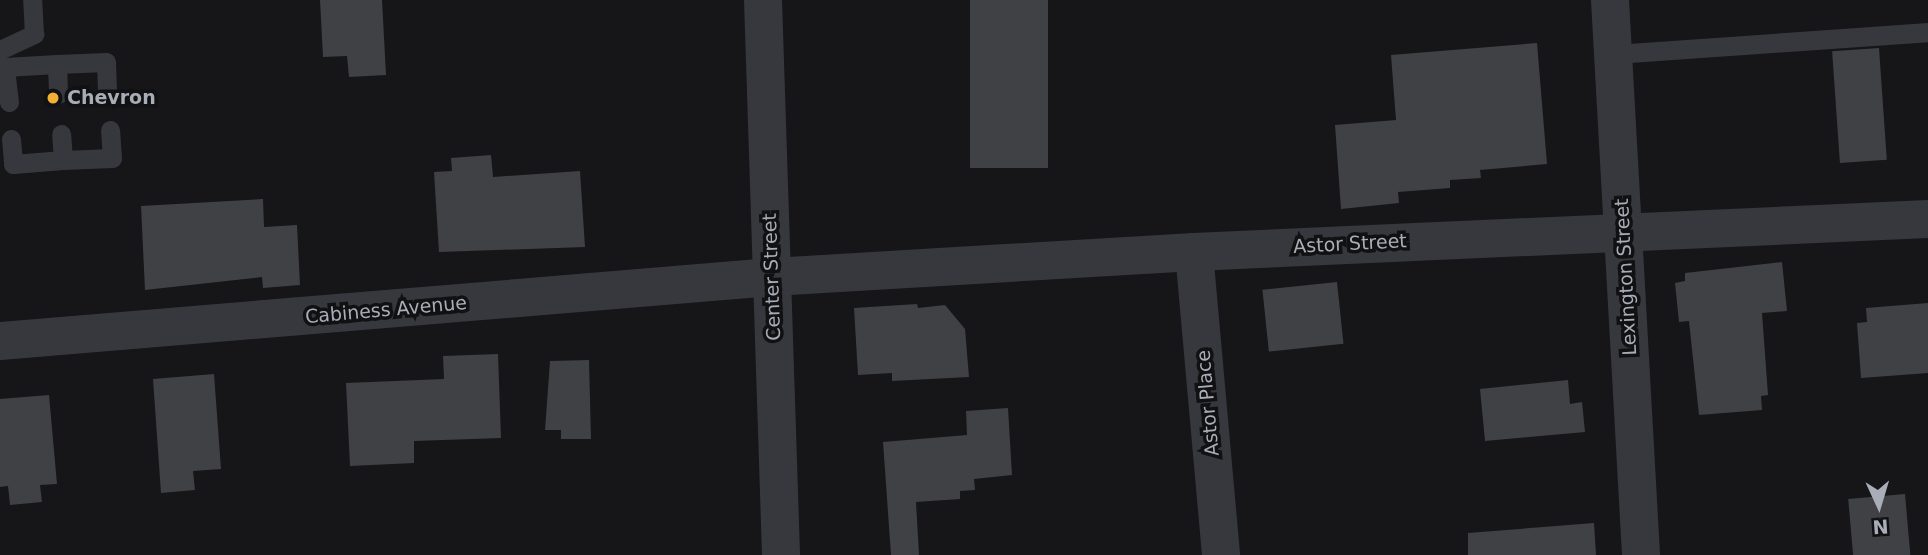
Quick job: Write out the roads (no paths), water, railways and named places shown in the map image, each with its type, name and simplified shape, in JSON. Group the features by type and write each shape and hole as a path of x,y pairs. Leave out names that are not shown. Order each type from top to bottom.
{"street":[{"name":"Center Street","path":"763,0 780,555"},
{"name":"Lexington Street","path":"1610,0 1641,555"},
{"name":"Astor Street","path":"772,277 1623,230 1928,219"},
{"name":"Astor Place","path":"1195,252 1221,555"},
{"name":"Cabiness Avenue","path":"0,341 772,277"}],"lane":[{"path":"32,0 34,34 58,94"},
{"path":"1615,54 1928,32"},
{"path":"0,50 34,34"},
{"path":"9,102 5,67 106,62 107,92"},
{"path":"12,139 7,165 113,158 110,130"},
{"path":"61,134 63,160"}],"place":[{"name":"Chevron","path":"53,98"}]}
